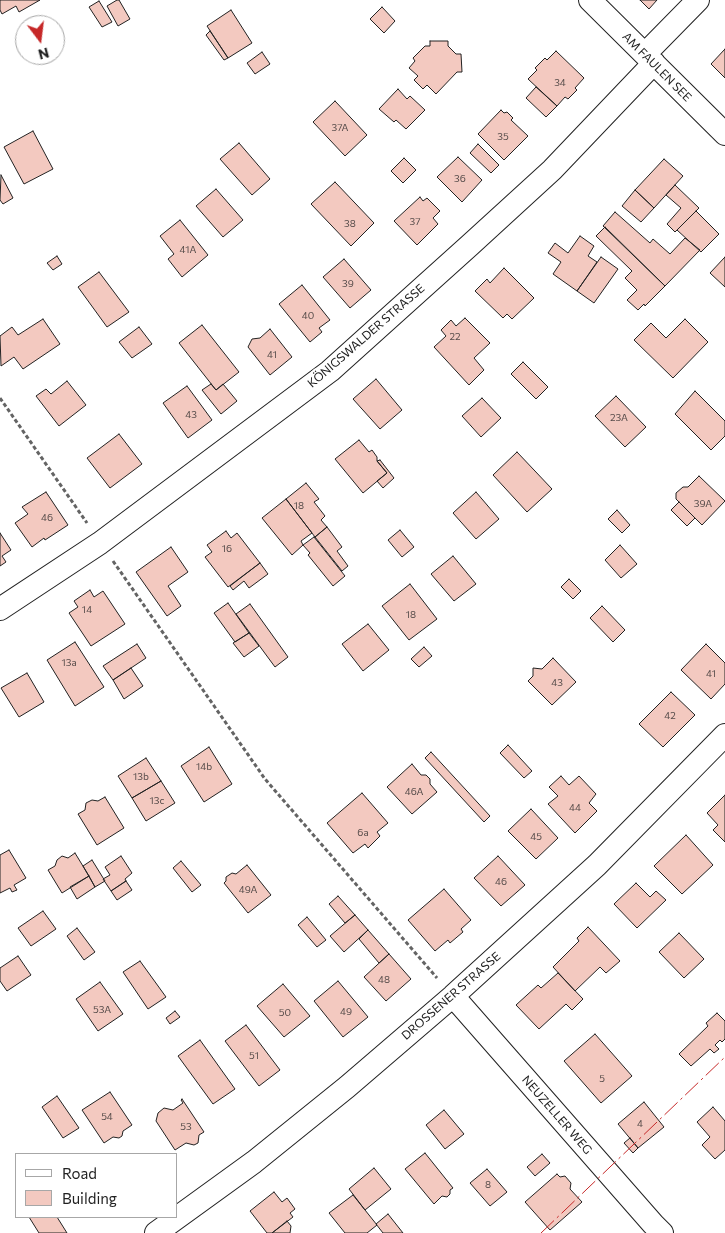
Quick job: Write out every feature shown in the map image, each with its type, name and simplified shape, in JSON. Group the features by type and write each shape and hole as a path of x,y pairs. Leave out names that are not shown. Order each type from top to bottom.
{"street":[{"name":"AM FAULEN SEE","path":"590,0 725,134"},
{"name":"KÖNIGSWALDER STRASSE","path":"0,609 100,543 330,371 552,170 698,0"},
{"name":"DROSSENER STRASSE","path":"178,1217 254,1162 347,1087 453,996 597,865 725,735"},
{"name":"NEUZELLER WEG","path":"453,996 662,1233"},
{"name":"DROSSENER STRASSE","path":"156,1233 177,1218"}],"path":[{"path":"0,398 265,779 453,996"}],"building":[{"path":"0,0 40,0 19,12 16,6 2,14"},
{"path":"119,0 130,19 118,26 107,6"},
{"path":"640,0 657,0 649,9"},
{"path":"99,1 112,22 102,27 89,7"},
{"path":"382,7 395,21 384,33 370,19"},
{"path":"231,10 252,43 228,58 207,26"},
{"path":"210,31 228,58 224,60 206,35"},
{"path":"430,41 448,41 448,46 456,54 461,54 462,72 457,72 436,94 427,85 423,89 414,80 418,76 409,68 415,61 413,58 425,46 430,46"},
{"path":"725,49 725,78 711,64"},
{"path":"556,51 584,78 575,88 577,90 568,99 565,97 557,106 528,79 545,58 547,60"},
{"path":"262,52 270,64 255,74 247,63"},
{"path":"536,87 557,106 546,117 526,98"},
{"path":"398,89 407,99 410,96 425,110 406,129 396,120 394,122 379,109"},
{"path":"335,101 367,135 345,156 313,122"},
{"path":"501,110 504,113 507,112 513,118 511,120 528,136 504,160 478,134"},
{"path":"33,131 53,169 24,184 4,147"},
{"path":"239,143 270,179 252,195 220,159"},
{"path":"478,144 499,165 491,173 470,153"},
{"path":"458,157 482,180 462,202 437,177"},
{"path":"404,158 416,170 403,183 391,171"},
{"path":"664,159 683,176 654,208 635,190"},
{"path":"1,175 13,198 3,204 0,200"},
{"path":"335,182 374,223 351,246 311,204"},
{"path":"675,185 699,208 675,232 667,224 681,208 666,195"},
{"path":"216,189 243,220 223,237 196,206"},
{"path":"635,190 654,208 641,222 622,206"},
{"path":"420,197 423,201 427,198 440,211 433,218 438,224 417,245 394,221"},
{"path":"696,211 719,234 701,252 677,230"},
{"path":"615,212 650,243 653,239 670,254 685,238 700,250 665,286 603,226"},
{"path":"180,220 208,255 182,277 168,259 174,254 160,236"},
{"path":"605,227 665,286 645,306 644,304 638,310 627,300 637,290 625,278 632,271 596,236"},
{"path":"580,236 594,246 588,256 597,262 577,291 553,274 561,262 548,253 555,243 568,253"},
{"path":"57,256 62,264 53,270 47,263"},
{"path":"601,257 618,269 594,303 577,291"},
{"path":"725,257 725,287 710,273"},
{"path":"344,259 371,290 350,308 323,277"},
{"path":"504,268 534,298 512,319 507,314 503,318 475,291 487,279 490,283"},
{"path":"99,272 129,312 107,327 78,287"},
{"path":"302,285 330,320 319,328 322,332 310,342 279,304"},
{"path":"465,318 490,343 474,358 484,370 469,385 434,347 446,336 441,330 451,320 456,326"},
{"path":"43,319 60,344 23,369 14,357 1,366 0,336 12,327 18,335"},
{"path":"685,319 708,342 673,378 634,340 651,323 666,338"},
{"path":"202,325 239,372 216,390 179,343"},
{"path":"139,327 152,344 132,358 119,342"},
{"path":"270,329 292,357 270,375 248,347 252,339 260,338"},
{"path":"523,362 548,387 536,399 511,374"},
{"path":"376,379 402,410 380,429 353,399"},
{"path":"67,381 86,405 59,426 36,396 46,389 51,394"},
{"path":"211,384 216,390 223,384 237,401 221,414 202,390"},
{"path":"187,386 212,420 188,438 163,403"},
{"path":"695,391 725,421 725,436 711,450 675,414"},
{"path":"616,396 646,427 625,447 595,416"},
{"path":"482,398 501,418 481,437 462,416"},
{"path":"119,434 142,464 110,488 87,458"},
{"path":"359,440 369,452 372,450 377,457 377,461 387,473 363,493 335,459"},
{"path":"517,452 552,489 527,512 493,475"},
{"path":"380,460 394,478 383,488 377,481 387,473 377,461"},
{"path":"699,476 725,501 702,525 676,499 676,493 683,487 688,487"},
{"path":"306,483 319,499 314,502 325,516 321,520 327,527 315,537 286,499"},
{"path":"46,492 68,525 32,547 15,523 28,514 22,507"},
{"path":"476,492 499,519 476,539 453,513"},
{"path":"286,499 312,533 301,541 303,545 292,555 262,518"},
{"path":"679,502 695,518 687,526 671,510"},
{"path":"617,510 630,525 622,533 608,519"},
{"path":"327,527 342,547 337,551 348,566 342,571 315,537"},
{"path":"400,530 414,547 402,557 388,540"},
{"path":"226,531 231,538 237,533 260,563 228,587 205,557 212,552 207,545"},
{"path":"0,533 11,550 2,556 6,562 0,566"},
{"path":"314,537 345,576 333,586 308,555 310,553 303,545"},
{"path":"620,545 637,564 621,578 605,560"},
{"path":"171,547 188,572 168,586 181,606 167,616 136,572"},
{"path":"453,556 476,584 454,601 431,574"},
{"path":"260,563 268,574 249,588 244,581 233,590 230,586"},
{"path":"569,579 581,591 573,599 561,587"},
{"path":"410,584 437,619 409,640 382,606"},
{"path":"90,590 94,597 103,591 125,624 91,646 69,613 78,607 74,601"},
{"path":"228,603 249,633 235,642 214,613"},
{"path":"250,604 288,657 275,667 236,614"},
{"path":"602,606 625,630 613,642 590,618"},
{"path":"368,624 389,650 363,671 342,644"},
{"path":"249,633 259,646 244,657 233,643"},
{"path":"75,642 104,687 75,706 47,660"},
{"path":"137,644 146,658 113,680 103,666"},
{"path":"706,644 725,663 725,684 711,699 681,670"},
{"path":"424,647 432,656 419,667 411,659"},
{"path":"553,658 576,682 552,705 528,681 533,676 533,668 542,669"},
{"path":"131,668 143,686 124,699 113,680"},
{"path":"27,673 44,702 19,717 1,688"},
{"path":"671,692 695,715 663,747 639,724"},
{"path":"508,745 532,771 524,778 500,753"},
{"path":"209,747 232,784 204,802 181,766"},
{"path":"431,752 490,816 484,822 425,758"},
{"path":"146,758 161,781 132,798 118,776"},
{"path":"412,764 421,775 426,775 430,779 430,784 437,792 412,814 387,787"},
{"path":"561,776 569,785 579,776 596,794 589,803 597,811 575,833 548,804 558,796 549,787"},
{"path":"161,781 175,803 146,821 132,798"},
{"path":"362,793 388,823 377,832 380,836 368,848 365,844 353,853 327,823"},
{"path":"725,795 725,842 713,830 718,825 707,813"},
{"path":"105,797 124,828 97,845 78,814 85,810 86,803 92,800 98,801"},
{"path":"531,809 558,838 536,859 508,831"},
{"path":"686,835 713,865 682,894 654,866"},
{"path":"9,850 26,878 14,885 17,890 12,892 10,888 0,893 0,855"},
{"path":"75,853 89,876 62,893 48,870 55,866 57,860 62,856 68,858"},
{"path":"121,856 132,873 125,879 126,881 111,891 103,879 110,875 105,867"},
{"path":"498,856 525,885 501,906 474,878"},
{"path":"92,860 105,881 95,887 83,866"},
{"path":"181,861 201,885 192,892 173,868"},
{"path":"247,865 271,895 248,913 224,883 226,877 232,873 236,874"},
{"path":"89,876 95,887 77,899 70,887"},
{"path":"126,881 132,890 117,900 111,891"},
{"path":"636,883 650,897 656,891 666,900 637,928 614,904"},
{"path":"444,889 471,920 461,929 463,932 450,943 448,940 435,951 408,920"},
{"path":"338,896 355,915 345,923 329,904"},
{"path":"43,911 56,929 31,946 18,928"},
{"path":"355,915 368,930 344,952 330,936"},
{"path":"307,917 326,940 317,947 298,925"},
{"path":"588,927 620,961 606,973 600,967 575,991 553,967 579,941 577,938"},
{"path":"77,928 95,952 84,960 67,936"},
{"path":"368,930 389,954 379,963 359,939"},
{"path":"679,933 704,959 684,978 659,952"},
{"path":"389,954 411,979 386,1001 364,977"},
{"path":"18,956 31,975 7,991 0,981 0,968"},
{"path":"140,961 166,997 148,1009 123,972"},
{"path":"558,973 583,999 572,1010 566,1004 539,1029 516,1005 538,985 541,988"},
{"path":"338,981 368,1017 343,1037 314,1001"},
{"path":"100,982 123,1014 98,1031 76,999"},
{"path":"283,984 310,1016 284,1037 257,1006"},
{"path":"175,1011 180,1017 170,1024 166,1018"},
{"path":"717,1013 725,1021 725,1039 722,1042 720,1040 715,1045 719,1049 714,1053 710,1049 691,1066 679,1054 708,1026 706,1023"},
{"path":"246,1025 280,1070 259,1086 225,1041"},
{"path":"595,1034 632,1076 601,1103 564,1061"},
{"path":"200,1040 235,1089 213,1104 178,1056"},
{"path":"110,1092 132,1125 123,1131 122,1136 119,1138 113,1137 104,1143 82,1110"},
{"path":"57,1096 79,1128 63,1138 42,1107"},
{"path":"182,1099 204,1132 199,1135 198,1143 194,1145 186,1143 175,1150 156,1121 158,1113 164,1108 173,1110 183,1103"},
{"path":"644,1102 664,1127 638,1148 618,1124"},
{"path":"713,1107 725,1121 725,1150 715,1159 702,1145 710,1137 697,1122"},
{"path":"444,1110 464,1134 445,1149 426,1125"},
{"path":"630,1138 638,1148 633,1153 624,1143"},
{"path":"425,1153 453,1188 447,1197 442,1196 434,1204 405,1169"},
{"path":"542,1154 550,1163 535,1176 527,1167"},
{"path":"374,1168 391,1189 365,1210 349,1189"},
{"path":"487,1169 507,1192 490,1206 470,1183"},
{"path":"557,1174 560,1177 565,1176 571,1183 570,1189 582,1202 550,1230 525,1202"},
{"path":"274,1192 282,1202 287,1198 295,1209 290,1213 293,1217 272,1233 267,1233 250,1211"},
{"path":"353,1195 377,1225 367,1233 345,1233 329,1213"},
{"path":"388,1214 403,1233 383,1233 376,1224"},
{"path":"30,1218 58,1218 67,1233 39,1233"},
{"path":"287,1221 291,1226 290,1233 272,1233"}],"power":[{"path":"541,1233 725,1057"}]}
